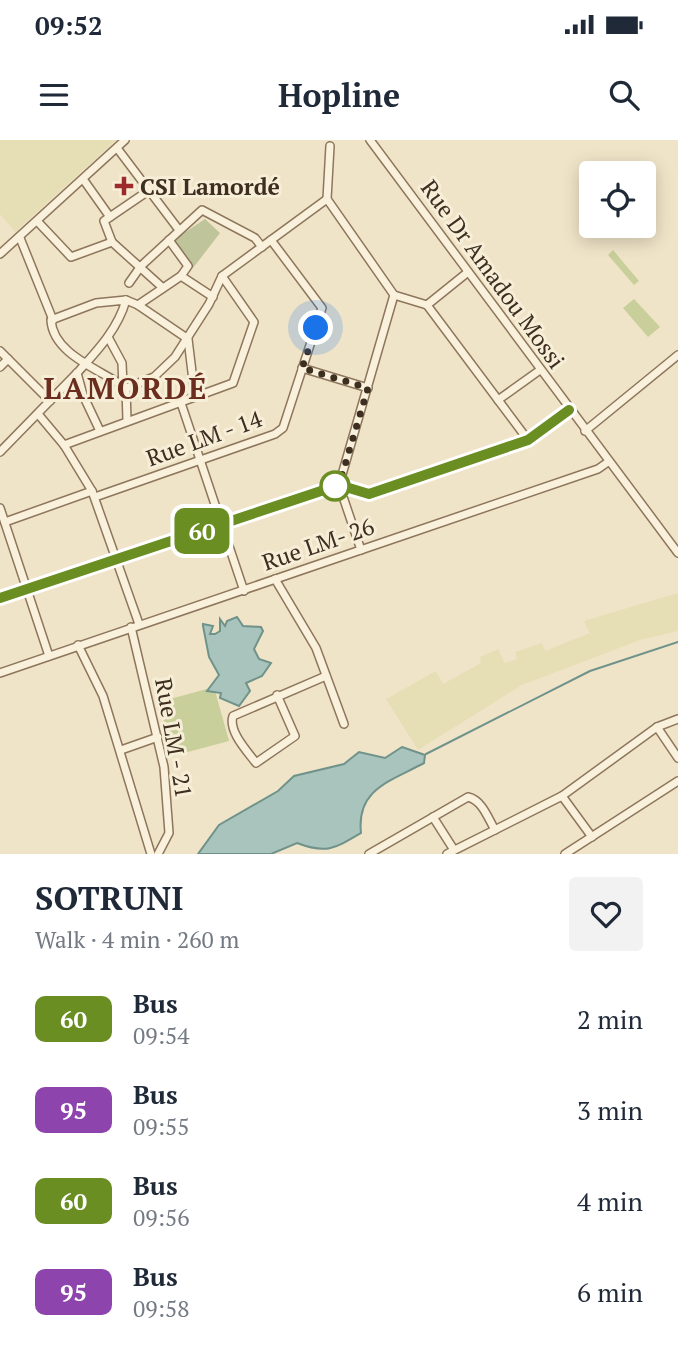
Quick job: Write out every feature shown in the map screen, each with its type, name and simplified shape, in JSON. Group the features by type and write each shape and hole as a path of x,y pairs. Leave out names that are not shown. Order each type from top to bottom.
{"street":[{"path":"0,254 125,140"},
{"path":"323,140 332,143 327,199 394,295 427,305 528,440"},
{"name":"Rue Dr Amadou Mossi","path":"370,140 678,554"},
{"path":"117,148 151,189 179,230"},
{"path":"83,179 110,217"},
{"path":"151,189 104,222 112,242 163,288"},
{"path":"195,397 188,339 138,305 126,300 92,304 50,323 64,345 85,365 125,387 153,377 175,357 188,339 222,276 327,199"},
{"path":"129,283 141,266 205,210 255,238 262,247"},
{"path":"38,222 71,257 83,255 112,242"},
{"path":"20,238 53,320"},
{"path":"138,305 181,276 188,266 169,240"},
{"name":"Rue LM - 14","path":"5,522 200,460 281,430 322,307 271,240"},
{"path":"427,305 468,272"},
{"path":"181,276 213,297"},
{"path":"64,445 233,383 254,321 222,276"},
{"path":"361,550 339,485 394,295"},
{"path":"0,452 85,365 108,337 126,300"},
{"path":"108,337 122,363 127,421"},
{"path":"0,351 50,401"},
{"path":"585,431 678,355"},
{"path":"0,368 8,359"},
{"path":"302,368 368,388"},
{"path":"498,400 540,370"},
{"path":"77,373 84,398 100,431"},
{"path":"181,403 244,591"},
{"path":"0,598 339,485 369,494 528,440 569,410"},
{"name":"Rue LM - 21","path":"38,414 64,445 93,494 117,559 135,626 158,737 169,833 158,854"},
{"name":"Rue LM- 26","path":"0,673 598,469 608,462"},
{"path":"0,508 49,656"},
{"path":"275,579 313,641 344,724"},
{"path":"78,645 103,696 151,854"},
{"path":"277,695 295,736 256,763 236,735 230,719 277,695 326,676"},
{"path":"433,817 451,852 562,796 657,727 678,719"},
{"path":"657,727 678,758"},
{"path":"121,750 158,737"},
{"path":"565,854 678,781"},
{"path":"562,796 592,837"},
{"path":"369,854 461,800 472,797 495,830"}],"shaded area":[{"path":"0,140 116,140 15,232 0,214"},
{"path":"678,593 678,631 640,640 522,685 418,750 386,699 436,671 443,684 481,663 480,657 498,649 505,663 517,659 515,652 542,643 545,651 590,633 584,621"}],"green space":[{"path":"205,219 220,233 193,268 172,241"},
{"path":"613,250 639,281 634,285 608,255"},
{"path":"634,299 660,327 648,337 623,308"},
{"path":"214,687 229,741 173,756 159,702"}],"water":[{"path":"237,617 243,626 261,627 263,631 254,649 259,659 271,663 262,676 246,683 250,691 239,706 220,698 221,693 207,691 219,675 209,657 203,626 213,626 210,634 215,634 220,631 220,619 225,626 227,621"},
{"path":"402,747 425,755 424,763 388,781 370,796 361,818 361,833 344,843 323,849 297,843 271,854 198,854 219,825 278,791 294,776 344,764 359,752 385,758"}],"waterway":[{"path":"426,754 590,671 678,642"}],"bus line":[{"name":"60","path":"0,598 339,485 369,494 528,440 569,410"}],"place":[{"name":"CSI Lamordé","path":"124,186"}],"district":[{"name":"LAMORDÉ","path":"126,388"}],"route":[{"path":"316,328 302,368 368,388 339,485 335,486"}]}
